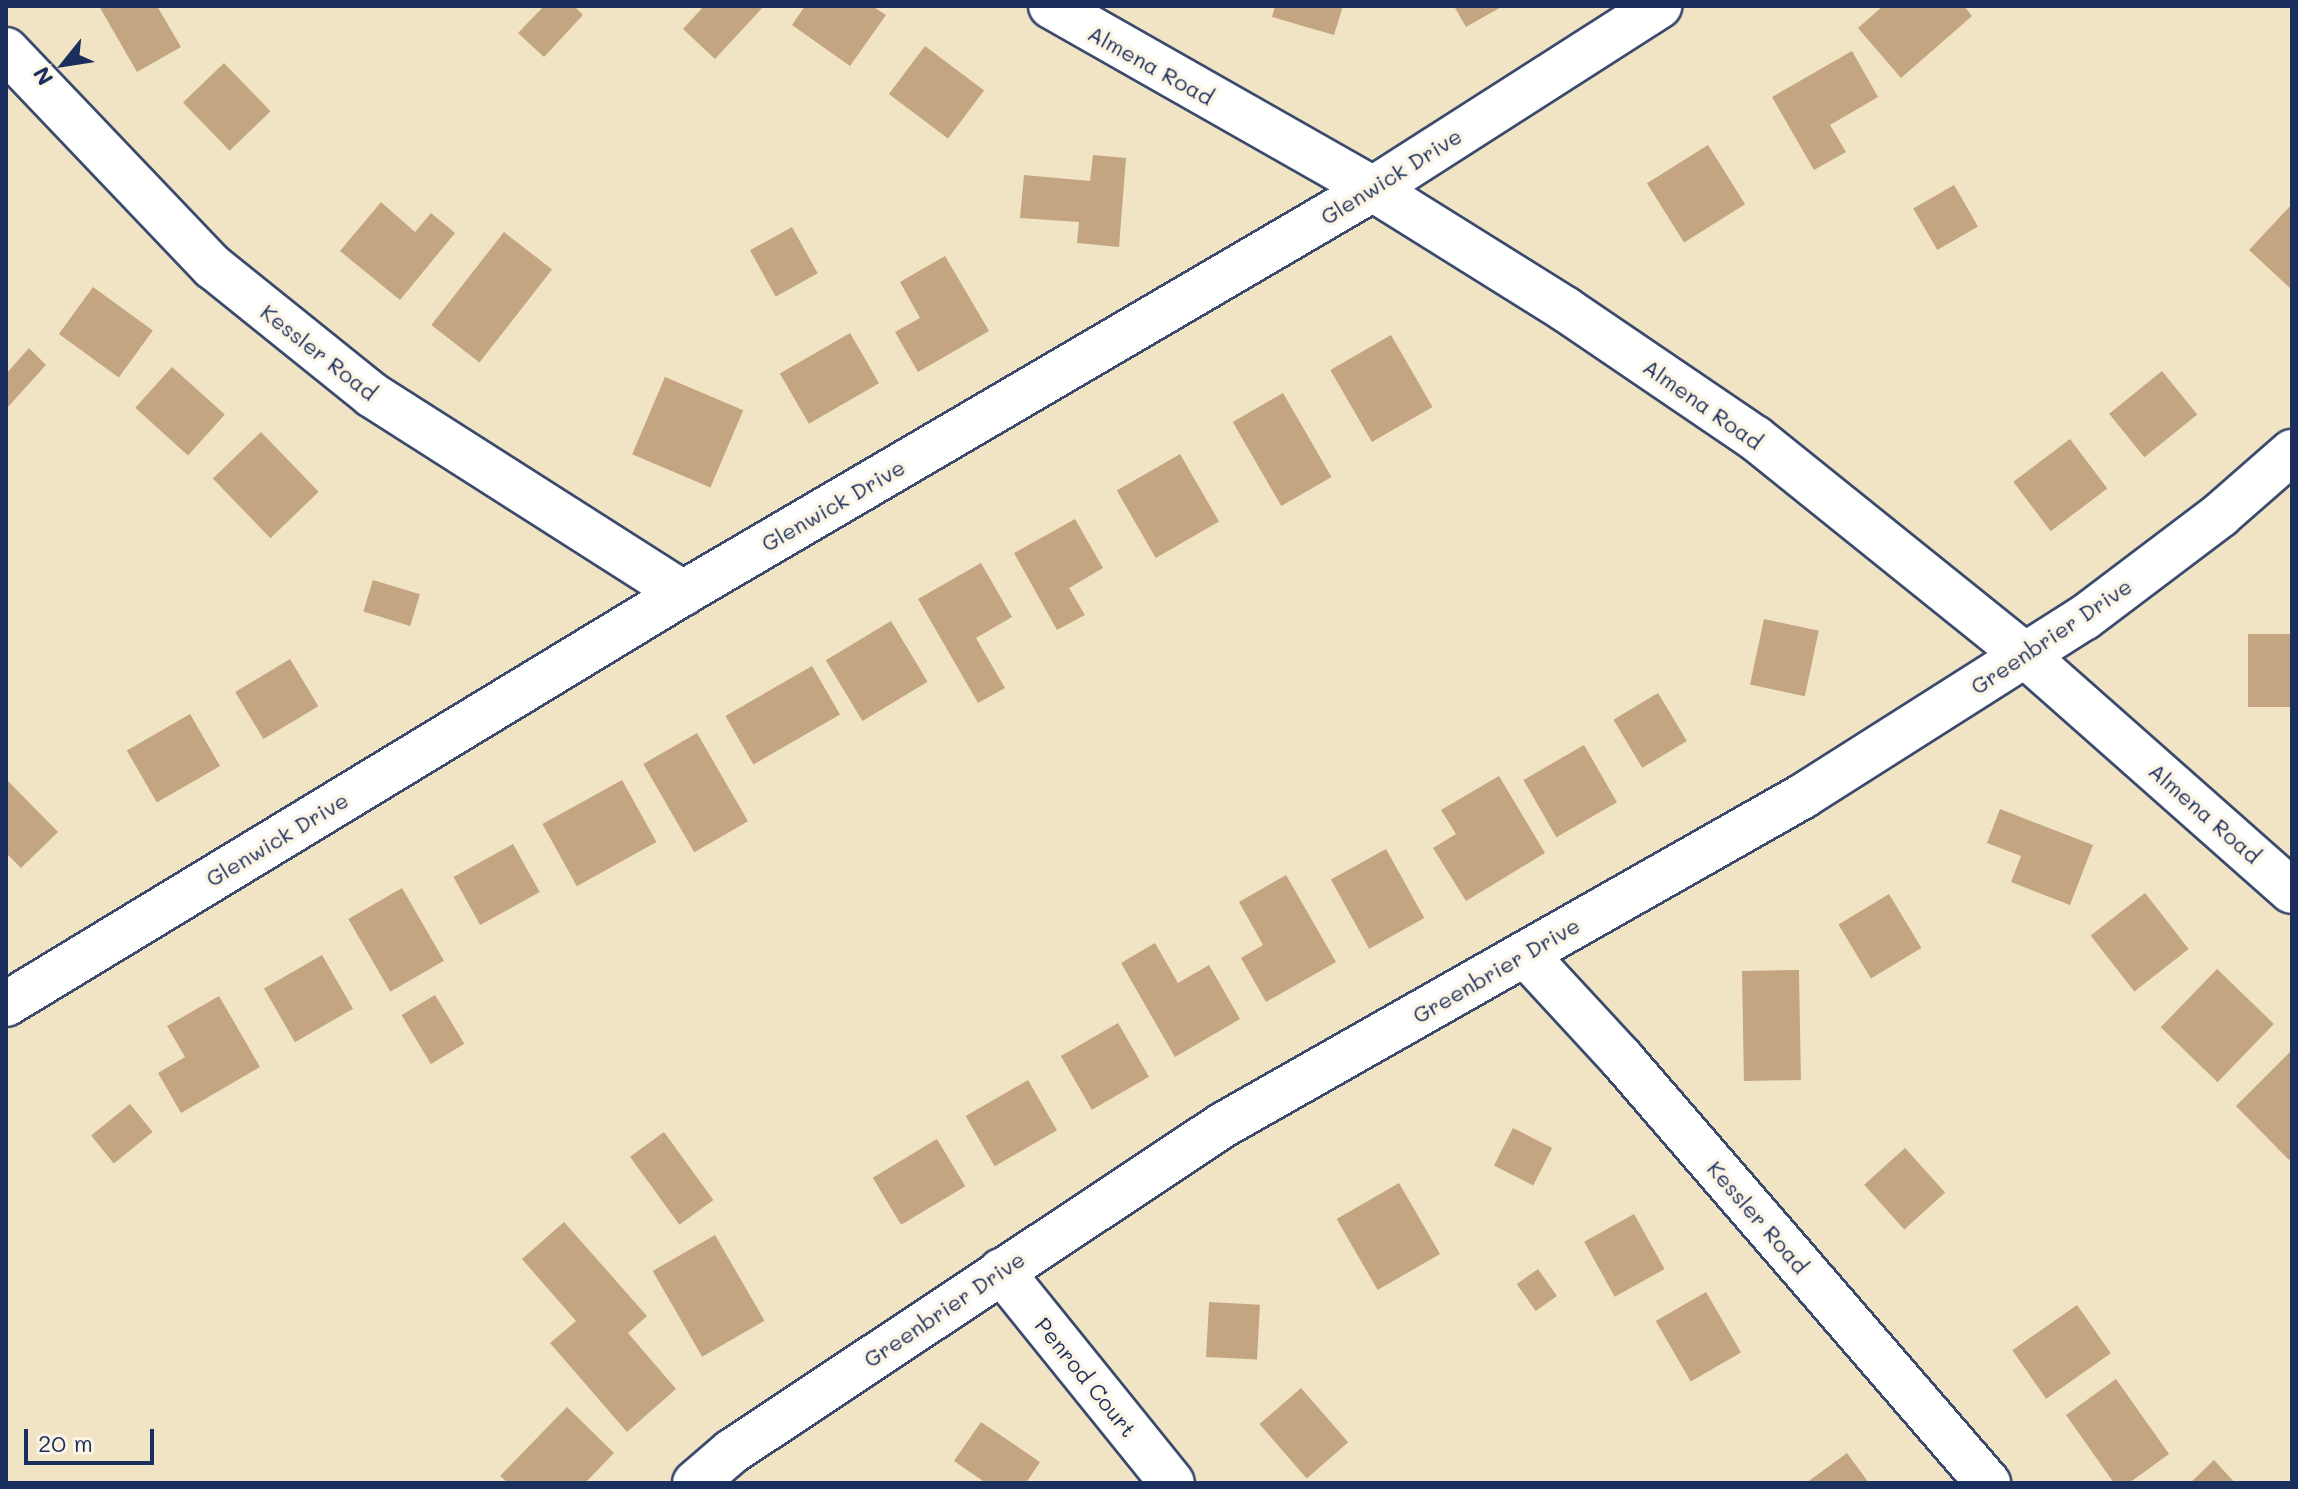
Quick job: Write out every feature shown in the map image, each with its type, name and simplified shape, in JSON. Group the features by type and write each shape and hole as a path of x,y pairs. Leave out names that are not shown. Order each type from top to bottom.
{"street":[{"name":"Almena Road","path":"1051,6 1373,189 1565,309 1755,438 2025,655 2292,891"},
{"name":"Glenwick Drive","path":"6,1004 683,593 1373,189 1659,6"},
{"name":"Kessler Road","path":"6,50 225,277 372,395 683,593"},
{"name":"Greenbrier Drive","path":"695,1483 731,1452 1223,1125 1803,796 2084,618 2208,525 2292,452"},
{"name":"Kessler Road","path":"1525,954 1621,1058 1988,1483"},
{"name":"Penrod Court","path":"1001,1271 1172,1483"}],"building":[{"path":"99,6 157,6 181,47 137,72"},
{"path":"544,6 574,6 583,15 544,57 518,33"},
{"path":"704,6 764,6 715,59 683,29"},
{"path":"805,6 872,6 886,15 850,66 792,25"},
{"path":"1275,6 1343,6 1334,35 1272,17"},
{"path":"1454,6 1503,6 1466,27"},
{"path":"1883,6 1964,6 1972,16 1901,78 1858,28"},
{"path":"925,46 984,91 948,138 889,94"},
{"path":"1852,51 1878,97 1830,125 1846,152 1814,170 1772,97"},
{"path":"224,63 271,111 230,151 183,103"},
{"path":"1708,145 1745,204 1684,243 1647,183"},
{"path":"1093,155 1126,158 1119,247 1077,243 1079,222 1020,218 1024,175 1090,181"},
{"path":"1954,185 1978,227 1937,250 1913,208"},
{"path":"381,202 415,232 431,213 455,233 400,300 340,251"},
{"path":"2292,204 2292,290 2249,250"},
{"path":"792,227 818,273 776,297 750,250"},
{"path":"504,232 552,270 479,363 431,325"},
{"path":"945,256 989,331 918,372 895,332 920,318 900,282"},
{"path":"93,287 153,330 119,377 59,334"},
{"path":"850,333 879,383 809,424 780,374"},
{"path":"1391,335 1432,407 1372,442 1330,370"},
{"path":"29,348 46,365 6,409 6,374"},
{"path":"172,367 225,415 188,455 135,408"},
{"path":"2162,371 2197,415 2144,457 2109,414"},
{"path":"665,377 743,410 710,488 632,454"},
{"path":"1283,393 1332,477 1281,506 1233,422"},
{"path":"261,432 319,492 270,538 213,479"},
{"path":"2070,439 2107,489 2051,531 2013,482"},
{"path":"1180,454 1219,522 1156,558 1117,490"},
{"path":"1075,519 1103,568 1069,588 1085,615 1057,630 1014,553"},
{"path":"981,563 1012,617 976,638 1005,688 978,703 918,599"},
{"path":"373,580 420,594 410,626 363,612"},
{"path":"1764,619 1819,631 1805,696 1750,685"},
{"path":"891,621 928,682 862,721 826,660"},
{"path":"2248,634 2292,634 2292,707 2248,707"},
{"path":"290,659 318,706 263,739 235,692"},
{"path":"812,666 840,714 753,764 725,716"},
{"path":"1658,693 1687,741 1642,768 1613,720"},
{"path":"190,714 220,766 157,802 127,750"},
{"path":"697,733 748,821 694,852 643,764"},
{"path":"1584,745 1617,802 1556,837 1523,780"},
{"path":"1499,776 1545,853 1466,901 1433,848 1456,834 1441,810"},
{"path":"6,779 58,832 21,868 6,853"},
{"path":"622,780 656,842 577,886 542,824"},
{"path":"2000,809 2093,845 2070,905 2011,882 2021,856 1987,843"},
{"path":"513,844 540,892 480,925 454,877"},
{"path":"1386,849 1424,918 1369,949 1331,880"},
{"path":"1286,875 1336,962 1266,1002 1241,958 1263,945 1239,902"},
{"path":"402,888 444,961 390,992 348,919"},
{"path":"2145,893 2189,949 2134,991 2091,935"},
{"path":"1889,894 1921,948 1871,978 1838,924"},
{"path":"1155,943 1178,983 1209,965 1240,1019 1175,1057 1121,963"},
{"path":"322,955 353,1009 295,1042 264,988"},
{"path":"2217,969 2274,1024 2218,1082 2161,1027"},
{"path":"1799,970 1801,1080 1744,1081 1742,971"},
{"path":"435,995 464,1044 431,1064 402,1015"},
{"path":"219,996 260,1067 181,1113 158,1073 185,1057 167,1026"},
{"path":"1118,1023 1149,1077 1092,1110 1061,1056"},
{"path":"2292,1050 2292,1157 2289,1160 2236,1106"},
{"path":"1028,1080 1057,1130 995,1166 966,1116"},
{"path":"130,1104 153,1132 114,1163 91,1135"},
{"path":"1513,1128 1552,1148 1533,1185 1494,1165"},
{"path":"664,1132 713,1200 679,1225 630,1157"},
{"path":"937,1139 965,1186 901,1225 873,1178"},
{"path":"1905,1148 1945,1193 1904,1229 1864,1185"},
{"path":"1399,1183 1440,1254 1378,1290 1337,1219"},
{"path":"1634,1214 1665,1269 1615,1297 1584,1242"},
{"path":"564,1222 647,1316 628,1333 676,1389 627,1432 550,1343 576,1321 522,1259"},
{"path":"715,1235 765,1321 702,1357 653,1271"},
{"path":"1538,1269 1557,1296 1536,1311 1517,1284"},
{"path":"1706,1292 1741,1353 1691,1382 1656,1321"},
{"path":"1209,1302 1260,1305 1257,1360 1206,1357"},
{"path":"2077,1305 2111,1353 2046,1399 2012,1350"},
{"path":"2116,1379 2169,1454 2129,1483 2114,1483 2066,1415"},
{"path":"1301,1388 1348,1442 1307,1478 1259,1424"},
{"path":"567,1407 614,1453 585,1483 508,1483 500,1476"},
{"path":"981,1422 1040,1462 1026,1483 986,1483 954,1461"},
{"path":"1847,1453 1869,1483 1806,1483"},
{"path":"2214,1460 2235,1483 2190,1483"}]}
